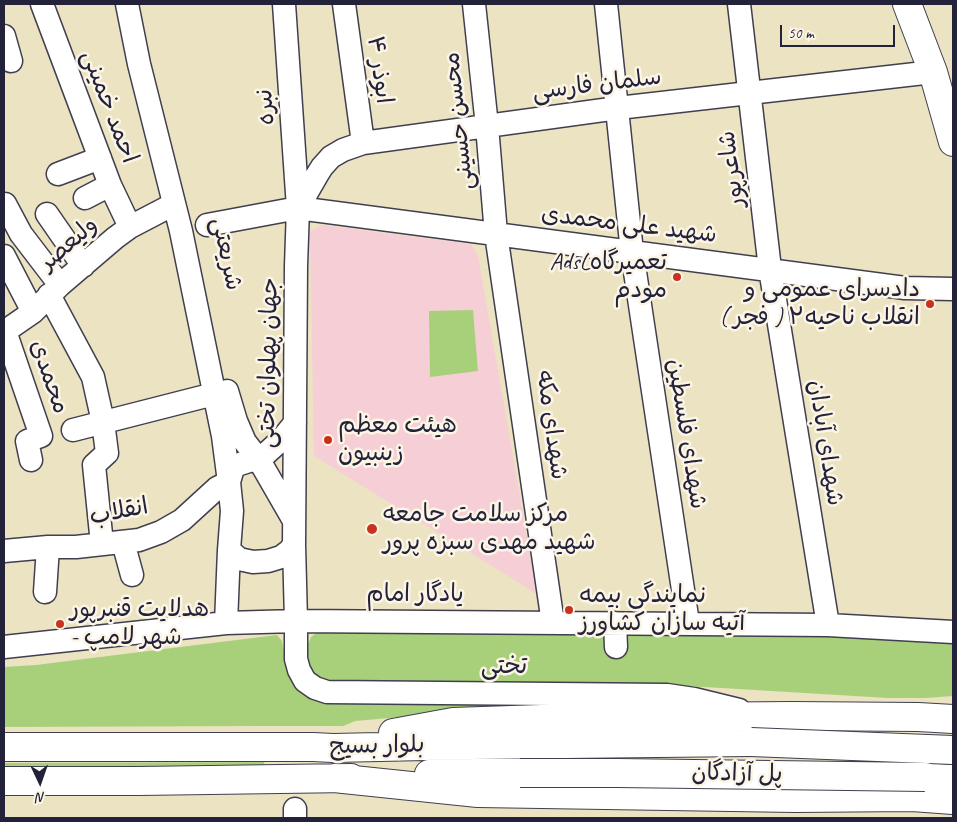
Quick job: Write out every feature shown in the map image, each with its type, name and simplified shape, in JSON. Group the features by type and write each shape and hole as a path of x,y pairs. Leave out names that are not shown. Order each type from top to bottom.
{"main road":[{"path":"907,4 934,72 953,142"},
{"path":"778,716 803,723 813,730 822,740 827,753 827,767 822,780 813,791 795,798"},
{"path":"313,747 453,722 571,718 941,717"},
{"path":"912,797 895,790 885,782 876,758 878,745 889,728 905,718 941,717"},
{"name":"بلوار بسیج","path":"4,747 333,748 472,744 751,742"},
{"name":"پل آزادگان","path":"751,742 953,750"},
{"name":"بلوار بسیج","path":"4,781 334,778 520,773"},
{"name":"پل آزادگان","path":"520,773 953,778"},
{"path":"334,778 478,793 795,798 912,797 953,800"}],"street":[{"name":"احمد خمینی","path":"42,4 110,184 130,227"},
{"name":"شریعتی","path":"127,4 139,64 181,231 223,436 232,511 226,624"},
{"name":"شریعتی","path":"139,4 150,58 194,228 227,390 236,421 245,442 259,460 294,519"},
{"name":"نبره","path":"284,4 298,208"},
{"name":"ابوذر ۴","path":"344,4 363,143"},
{"name":"محسن حسینی","path":"474,4 496,234"},
{"name":"شهدای فلسطین","path":"606,4 632,252 688,624"},
{"name":"شاعرپور","path":"739,4 770,269"},
{"path":"4,36 11,61"},
{"name":"سلمان فارسی","path":"298,208 316,175 331,157 343,150 363,143 618,108 934,72"},
{"path":"58,174 100,158"},
{"path":"85,198 110,184"},
{"path":"5,204 55,290 93,377 103,422 107,453 94,465 112,543 132,575"},
{"name":"ولیعصر","path":"5,332 33,312 55,290 115,238 130,227 174,204"},
{"name":"شهید علی محمدی","path":"207,225 298,208 905,288 953,289"},
{"name":"جهان پهلوان تختی","path":"294,545 298,208"},
{"path":"47,214 83,266"},
{"name":"شهدای مکه","path":"496,234 553,623"},
{"path":"4,256 33,312"},
{"name":"شهدای آبادان","path":"770,269 828,625"},
{"name":"محمدی","path":"5,332 41,436 27,441 31,460"},
{"path":"74,430 214,394"},
{"path":"229,482 233,468 249,461 259,460 282,439 295,423"},
{"name":"انقلاب","path":"4,551 48,547 76,547 139,540 161,532 182,520 217,488 229,482"},
{"path":"229,550 239,559 253,562 268,561 281,557 294,545"},
{"path":"294,545 296,621"},
{"path":"45,592 48,547"},
{"path":"828,625 953,618"},
{"name":"یادگار امام","path":"4,647 226,624 296,621 828,625"},
{"name":"تختی","path":"296,621 296,659 299,670 305,680 315,688 327,692 667,694 778,716"},
{"path":"615,623 616,647"},
{"path":"828,625 953,632"}],"shaded area":[{"path":"321,225 471,244 478,256 537,594 314,456 310,232"}],"green space":[{"path":"473,310 478,371 430,377 429,311"},
{"path":"319,631 731,634 953,639 953,696 888,698 688,686 324,683 315,679 306,662 307,647 311,637"},
{"path":"277,635 282,641 287,666 296,684 654,701 526,706 355,721 343,726 4,727 4,667 36,665"},
{"path":"264,762 265,768 4,768 4,763"}],"place":[{"name":"AdsLتعمیرگاه مودم","path":"677,277"},
{"name":"دادسرای عمومی و انقلاب ناحیه۲ ( فجر )","path":"930,304"},
{"name":"هیئت معظم زینبیون","path":"328,440"},
{"name":"مرکز سلامت جامعه شهید مهدی سبزه پرور","path":"372,529"},
{"name":"نمایندگی بیمه آتیه سازان کشاورز","path":"569,610"},
{"name":"هدلایت قنبرپور - شهر لامپ","path":"60,624"}]}
